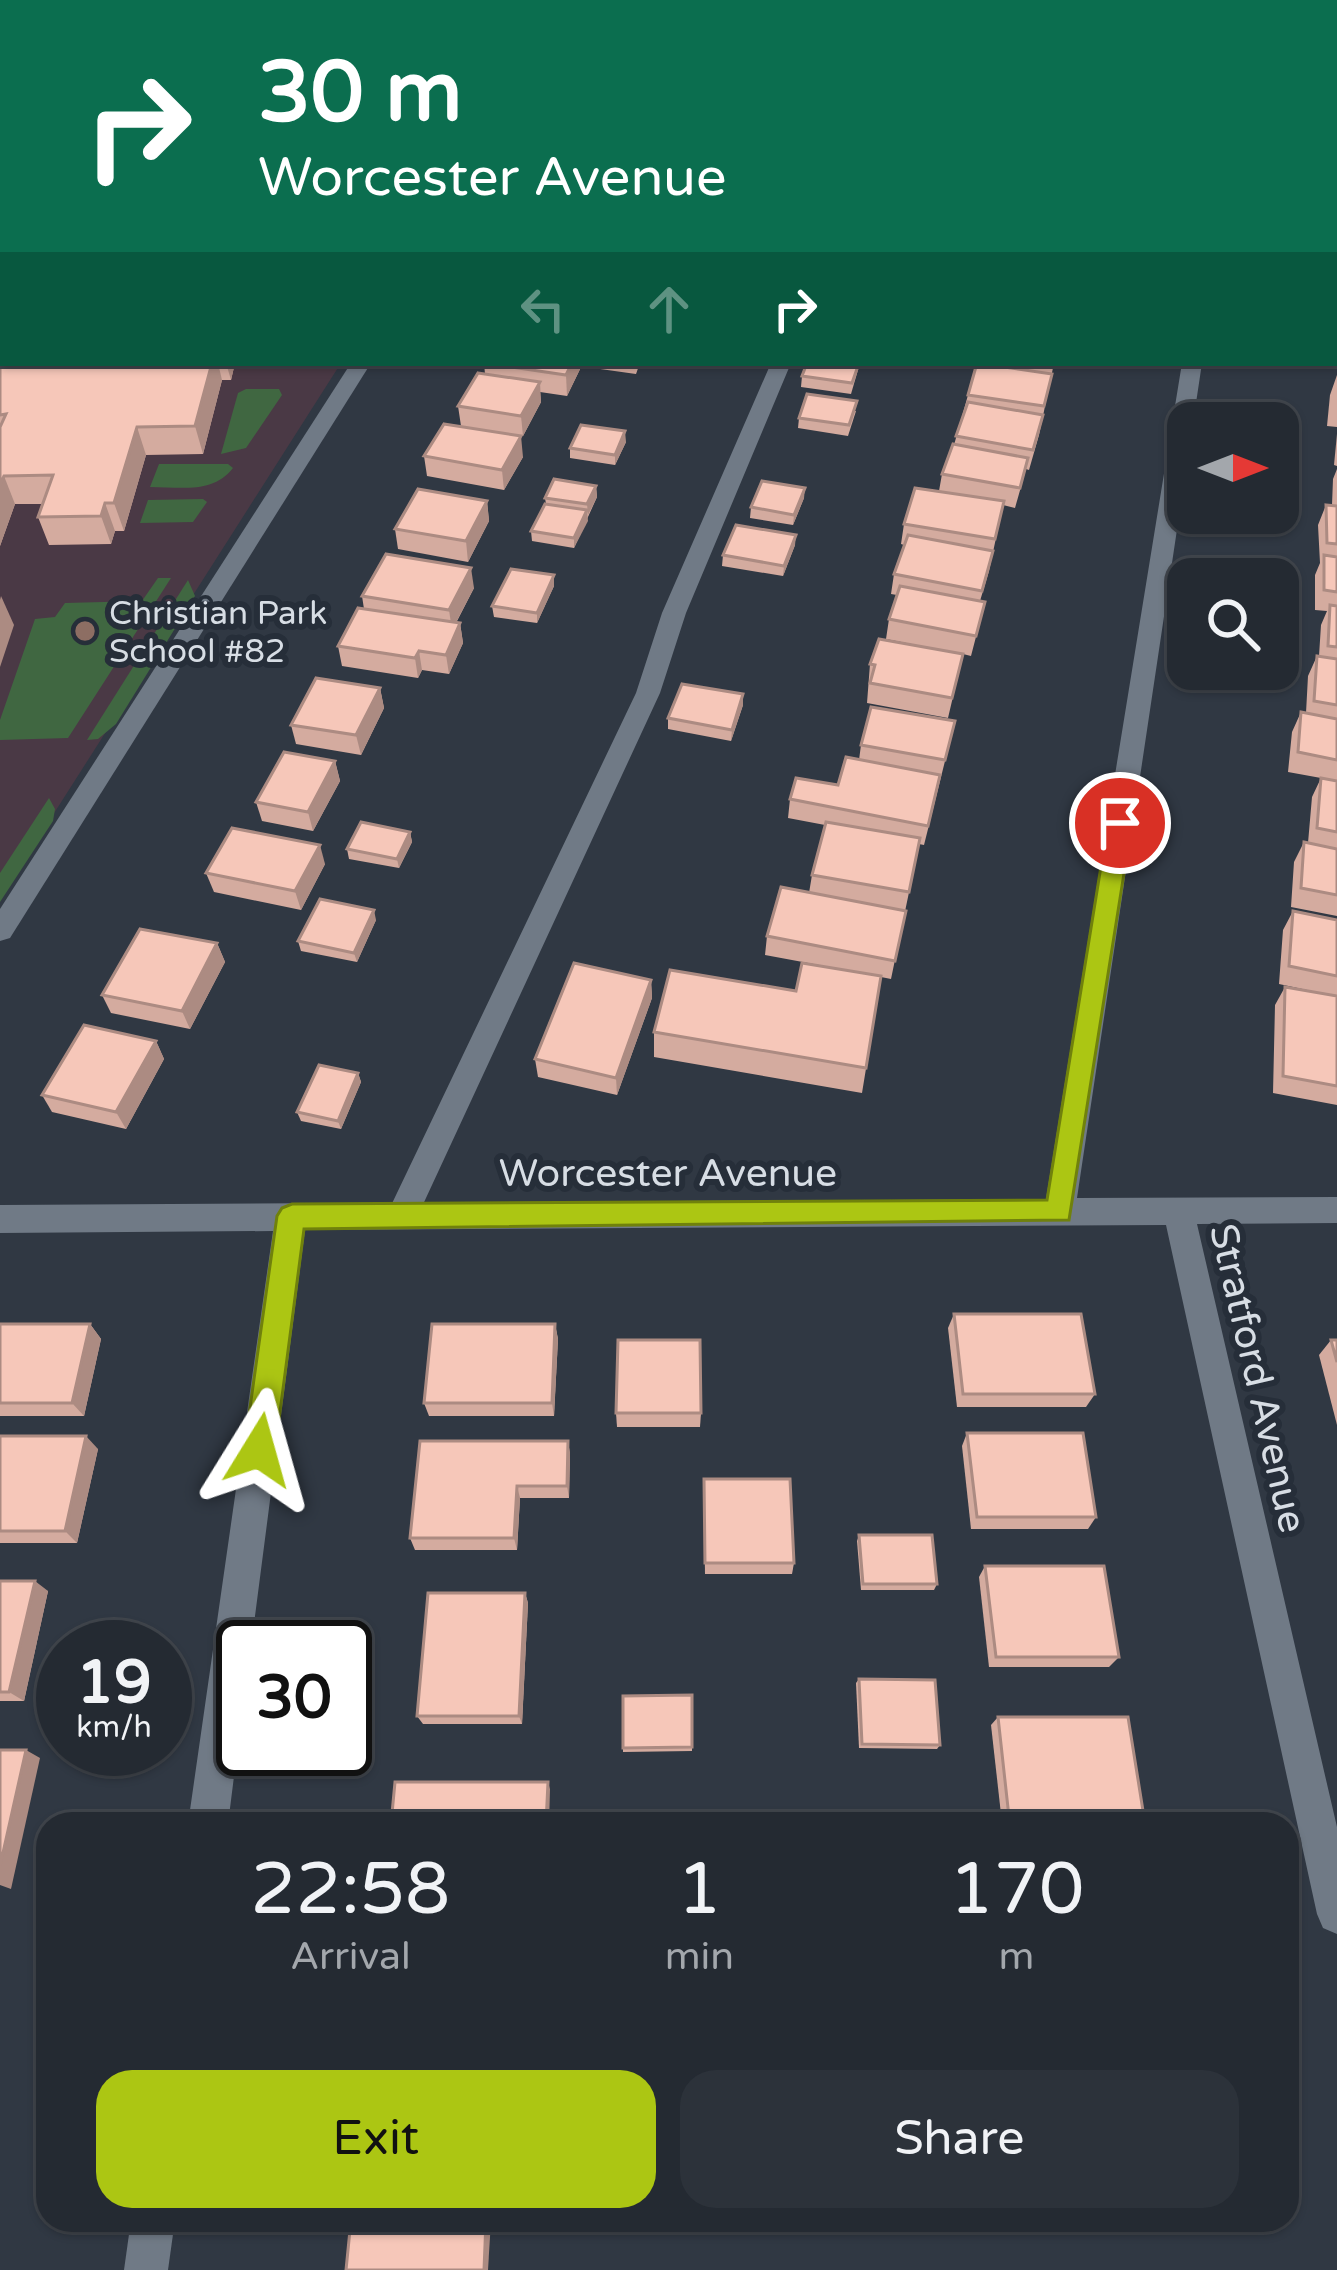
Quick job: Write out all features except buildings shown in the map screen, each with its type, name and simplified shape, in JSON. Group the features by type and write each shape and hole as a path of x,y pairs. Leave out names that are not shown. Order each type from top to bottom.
{"street":[{"path":"0,931 359,366"},
{"path":"402,1216 648,693 674,613 780,366"},
{"path":"1059,1212 1192,366"},
{"name":"Worcester Avenue","path":"0,1219 1337,1210"},
{"name":"Stratford Avenue","path":"1179,1212 1337,1914"},
{"path":"210,1812 292,1216"},
{"path":"146,2270 151,2232"}],"shaded area":[{"name":"Christian Park School #82","path":"0,366 339,366 0,898"}],"green space":[{"path":"279,389 282,395 246,448 221,454 238,393"},
{"path":"159,464 228,464 233,468 206,485 150,487"},
{"path":"148,500 207,502 193,522 140,523"},
{"path":"158,578 171,578 68,738 0,740 0,720 35,619 55,617 65,603 142,601"},
{"path":"188,580 195,596 116,724 98,739 87,740"},
{"path":"49,798 55,809 53,821 0,902 0,873"}],"place":[{"name":"Christian Park School #82","path":"85,631"}],"route":[{"path":"259,1450 292,1216 1059,1212 1120,823"}]}
